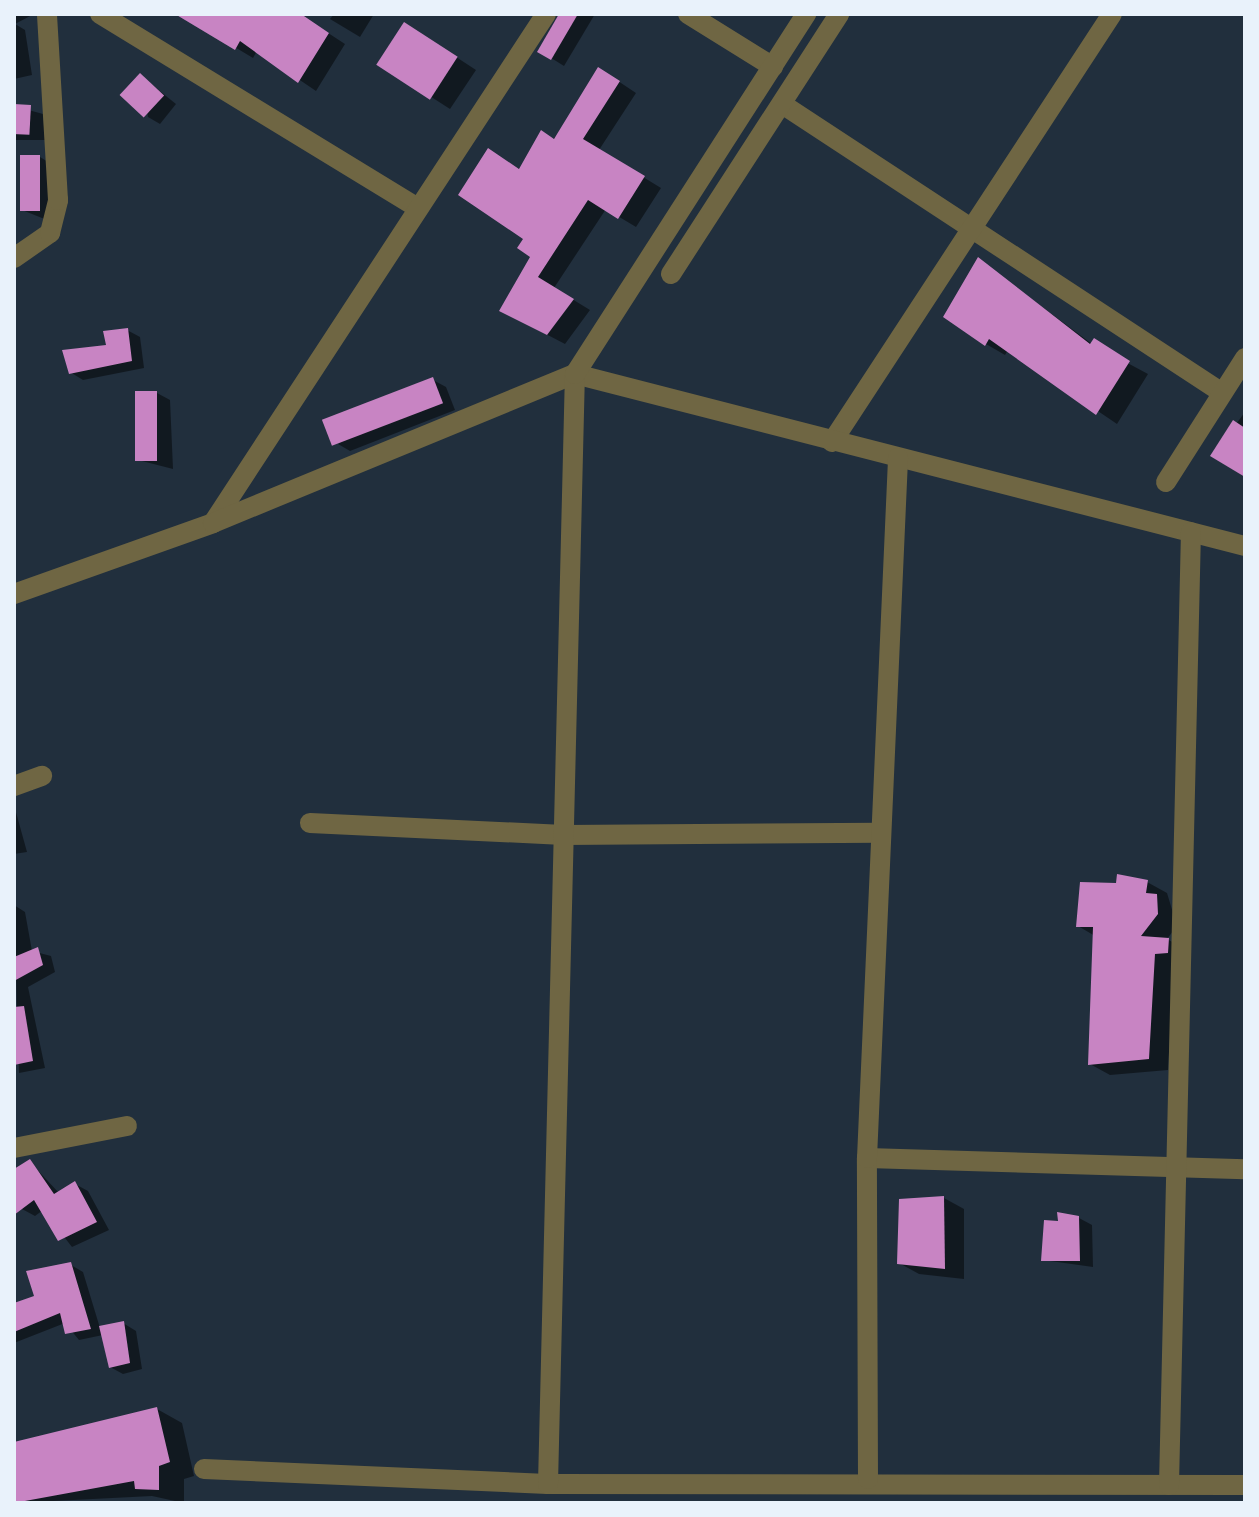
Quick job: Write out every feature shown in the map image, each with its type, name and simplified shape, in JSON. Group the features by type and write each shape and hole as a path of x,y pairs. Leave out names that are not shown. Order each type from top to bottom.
{"street":[{"path":"14,258 50,233 58,200 47,14"},
{"path":"100,14 416,207"},
{"path":"213,523 416,207 546,14"},
{"path":"688,14 773,67"},
{"path":"548,1484 575,374 806,14"},
{"path":"671,274 839,14"},
{"path":"832,442 1112,14"},
{"path":"782,104 1221,392"},
{"path":"1166,482 1245,358"},
{"path":"14,594 213,523 575,374 1245,546"},
{"path":"868,1479 867,1158 898,458"},
{"path":"1169,1485 1191,532"},
{"path":"14,786 42,776"},
{"path":"310,823 564,835 879,833"},
{"path":"14,1148 127,1126"},
{"path":"867,1158 1245,1169"},
{"path":"204,1469 548,1484 868,1479 1245,1485"}],"building":[{"path":"175,14 301,14 329,33 298,83 240,41 235,50"},
{"path":"559,14 578,14 551,60 537,52"},
{"path":"404,22 458,57 430,100 376,65"},
{"path":"598,67 620,81 583,139 645,176 618,219 588,200 538,277 574,299 547,335 499,311 530,257 517,248 523,239 458,195 488,148 519,169 541,130 554,139"},
{"path":"140,73 164,96 144,117 120,95"},
{"path":"14,104 31,105 29,135 14,134"},
{"path":"20,155 40,155 40,211 20,211"},
{"path":"978,257 1090,344 1094,338 1130,361 1096,415 989,339 985,346 943,317"},
{"path":"128,328 132,361 69,374 62,350 106,345 103,331"},
{"path":"433,377 443,403 332,446 322,420"},
{"path":"135,391 157,391 157,461 135,461"},
{"path":"1233,420 1245,428 1245,477 1210,456"},
{"path":"1117,874 1148,880 1146,893 1157,894 1158,914 1141,936 1169,938 1168,953 1155,954 1149,1059 1088,1065 1093,927 1076,927 1080,882 1116,883"},
{"path":"38,947 43,965 14,981 14,957"},
{"path":"24,1006 33,1061 14,1065 14,1007"},
{"path":"30,1159 54,1194 75,1181 97,1222 58,1241 34,1200 14,1215 14,1169"},
{"path":"944,1196 945,1269 897,1264 899,1199"},
{"path":"1057,1212 1079,1216 1080,1261 1041,1261 1044,1220 1058,1221"},
{"path":"71,1262 91,1329 65,1334 60,1313 14,1332 14,1303 34,1296 26,1271"},
{"path":"124,1321 130,1363 109,1368 99,1326"},
{"path":"157,1407 170,1462 159,1466 159,1490 135,1489 134,1481 14,1503 14,1442"}]}
